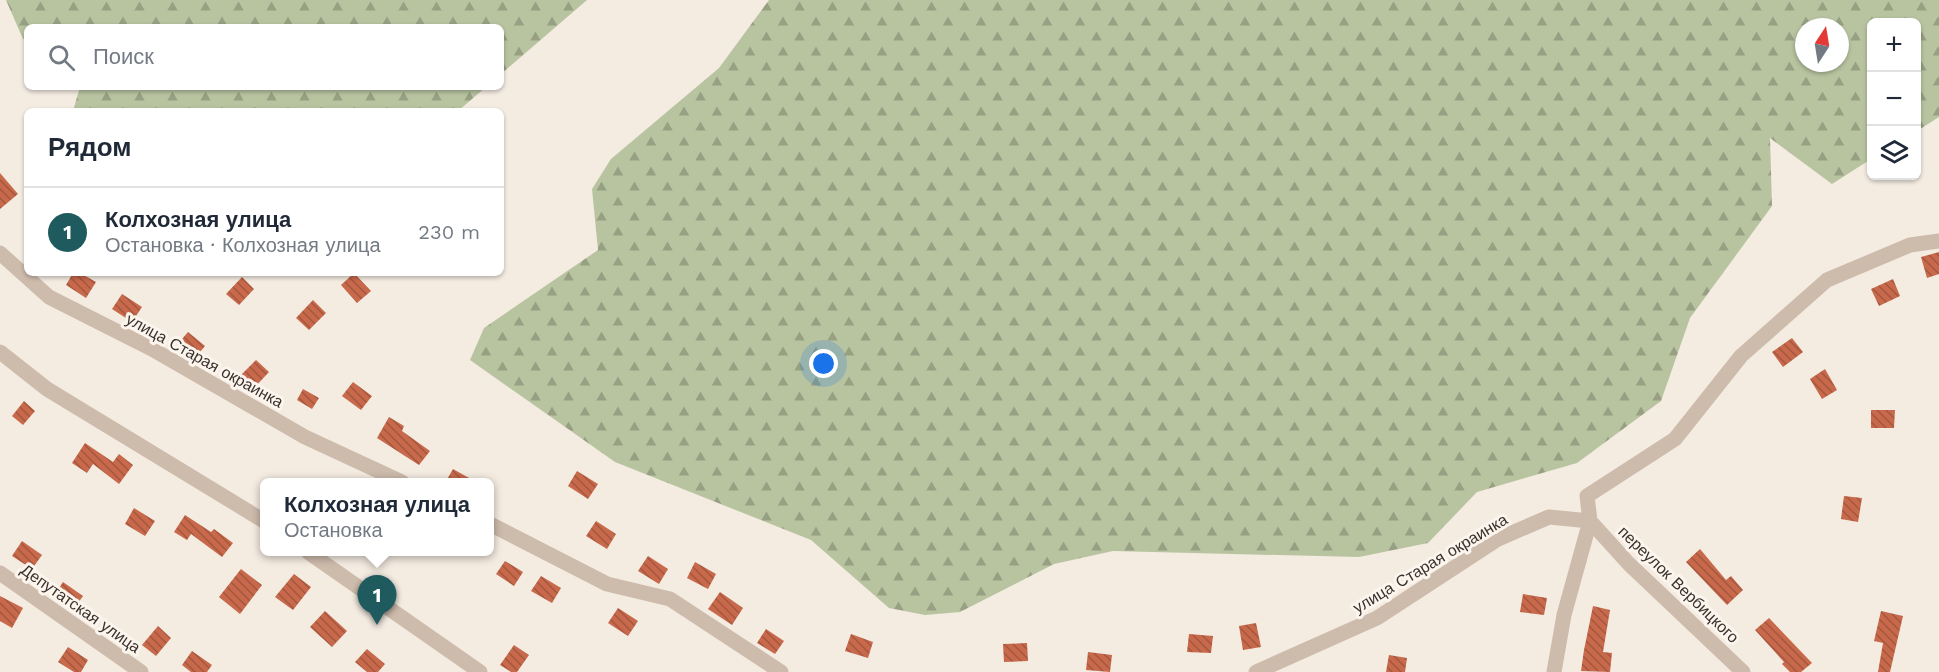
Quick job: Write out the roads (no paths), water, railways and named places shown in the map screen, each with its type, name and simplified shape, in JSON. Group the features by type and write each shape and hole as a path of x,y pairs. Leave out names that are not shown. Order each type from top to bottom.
{"street":[{"path":"1554,672 1564,615 1590,521 1587,496 1675,439 1741,356 1827,280 1911,245 1939,241"},
{"name":"улица Старая окраинка","path":"0,254 24,275"},
{"name":"улица Старая окраинка","path":"25,276 49,297 152,349 305,436 392,478"},
{"path":"0,352 47,388 260,519"},
{"name":"улица Старая окраинка","path":"1256,672 1377,618 1498,540 1539,521 1549,517 1590,521"},
{"name":"переулок Вербицкого","path":"1590,521 1629,564 1743,672"},
{"path":"494,527 607,584 670,599 781,672"},
{"path":"314,556 480,672"},
{"name":"Депутатская улица","path":"0,573 141,672"}],"place":[{"name":"Колхозная улица","path":"377,625"}]}
